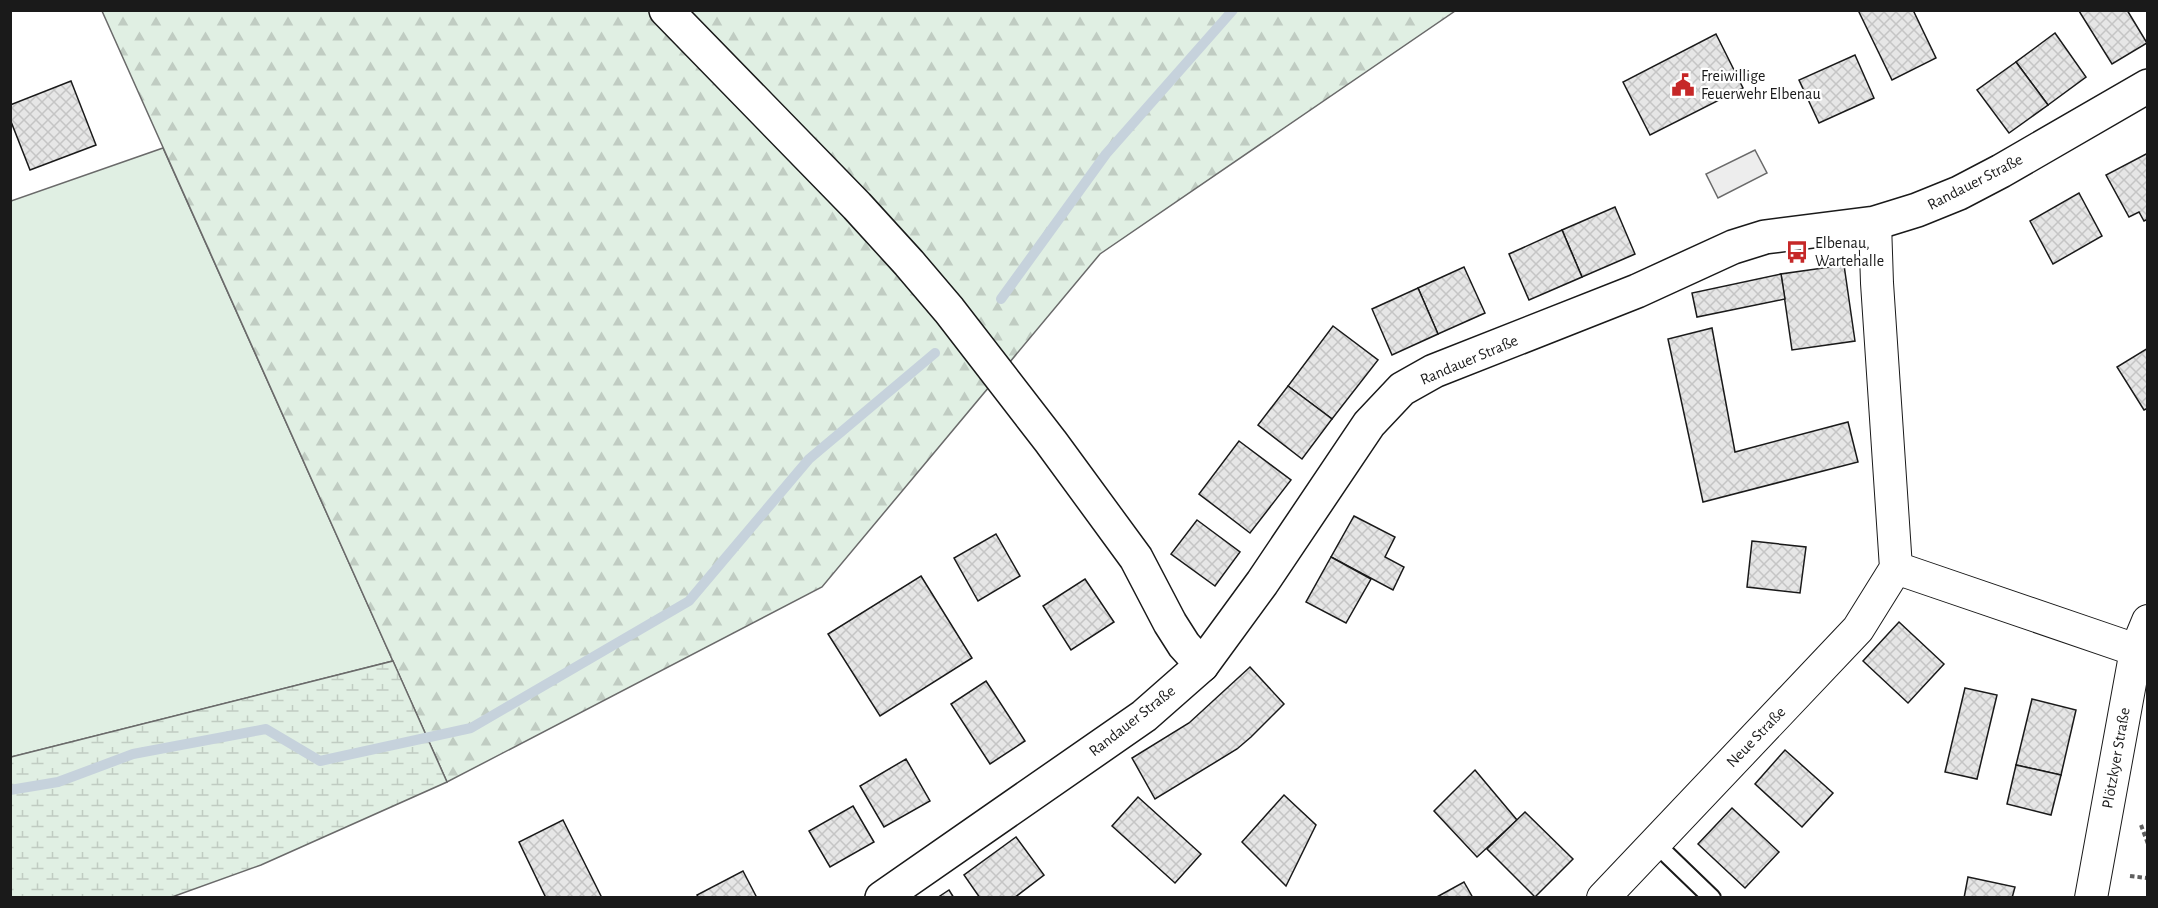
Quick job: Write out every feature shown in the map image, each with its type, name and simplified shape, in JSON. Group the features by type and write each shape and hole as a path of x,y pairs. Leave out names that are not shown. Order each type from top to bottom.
{"street":[{"path":"666,10 857,206 949,310 1136,558 1170,623 1184,645 1202,665"},
{"name":"Randauer Straße","path":"882,897 1144,716 1202,665 1262,583 1370,423 1402,389 1434,371 1637,291 1733,248 1765,237 1875,223 1917,210 1959,193 2148,86"},
{"path":"1875,223 1876,283 1896,568 2136,650"},
{"name":"Neue Straße","path":"1603,897 1858,629 1896,568"},
{"name":"Plötzkyer Straße","path":"2091,897 2136,650 2148,621"}],"lane":[{"path":"1655,843 1712,897"}],"path":[{"path":"2148,876 2148,881"}],"green space":[{"path":"102,11 1455,11 1100,254 822,587 447,782"},
{"path":"163,148 393,661 11,757 11,201"},
{"path":"393,661 447,782 261,865 172,897 11,897 11,757"}],"shaded area":[{"path":"1755,150 1767,173 1718,198 1706,174"}],"building":[{"path":"1858,10 1913,10 1936,58 1892,80"},
{"path":"2127,10 2147,43 2112,64 2079,11"},
{"path":"2055,33 2086,77 2048,105 2016,62"},
{"name":"Freiwillige Feuerwehr Elbenau","path":"1716,34 1743,88 1650,135 1623,82"},
{"path":"1855,55 1874,98 1819,123 1799,80"},
{"path":"2016,62 2048,105 2009,133 1977,90"},
{"path":"71,81 96,145 30,170 10,119 10,105"},
{"path":"2148,153 2148,219 2144,221 2139,212 2129,217 2106,175"},
{"path":"2079,193 2102,236 2053,264 2030,221"},
{"path":"1615,207 1635,254 1582,277 1562,230"},
{"path":"1562,230 1582,277 1529,300 1509,254"},
{"path":"1844,265 1855,341 1792,350 1781,274"},
{"path":"1464,267 1485,313 1438,334 1418,288"},
{"path":"1781,274 1785,299 1697,317 1692,293"},
{"path":"1418,288 1438,334 1392,355 1372,309"},
{"path":"1333,326 1378,360 1332,419 1288,386"},
{"path":"1712,328 1735,452 1848,422 1858,462 1703,502 1668,339"},
{"path":"2148,348 2148,408 2144,410 2117,367"},
{"path":"1288,386 1332,419 1302,459 1258,425"},
{"path":"1239,441 1291,480 1250,533 1199,494"},
{"path":"1354,516 1395,537 1385,557 1404,567 1393,590 1331,557"},
{"path":"1197,520 1240,552 1215,586 1171,554"},
{"path":"996,534 1020,576 978,601 954,558"},
{"path":"1752,541 1806,547 1800,593 1747,587"},
{"path":"1331,557 1371,579 1346,623 1306,602"},
{"path":"921,576 972,658 880,716 828,634"},
{"path":"1085,579 1114,622 1071,650 1043,606"},
{"path":"1899,622 1944,664 1908,703 1863,661"},
{"path":"1250,667 1284,704 1237,749 1155,799 1132,758 1189,723"},
{"path":"986,681 1025,741 990,764 951,704"},
{"path":"1965,688 1997,695 1977,779 1945,772"},
{"path":"2032,699 2076,710 2061,775 2016,765"},
{"path":"1785,750 1833,793 1802,827 1755,784"},
{"path":"906,759 930,801 884,827 860,786"},
{"path":"2016,765 2061,775 2051,815 2007,804"},
{"path":"1475,770 1517,820 1477,857 1434,811"},
{"path":"1284,795 1316,825 1286,886 1242,842"},
{"path":"1138,797 1201,854 1175,883 1112,826"},
{"path":"853,806 874,842 830,867 809,831"},
{"path":"1732,808 1779,852 1745,888 1698,844"},
{"path":"1525,812 1573,859 1535,897 1487,849"},
{"path":"563,820 602,898 546,898 519,842"},
{"path":"1016,837 1044,875 1014,898 980,898 964,875"},
{"path":"743,871 757,898 699,898 697,895"},
{"path":"1968,877 2015,887 2012,898 1964,898"},
{"path":"1464,882 1473,898 1435,898"},
{"path":"949,890 954,898 937,898"}],"waterway":[{"path":"1001,299 1106,154 1233,10"},
{"path":"10,790 58,782 133,754 266,729 320,761 471,728 689,601 809,459 935,353"}],"place":[{"name":"Freiwillige Feuerwehr Elbenau","path":"1683,85"},
{"name":"Elbenau, Wartehalle","path":"1797,252"}]}
